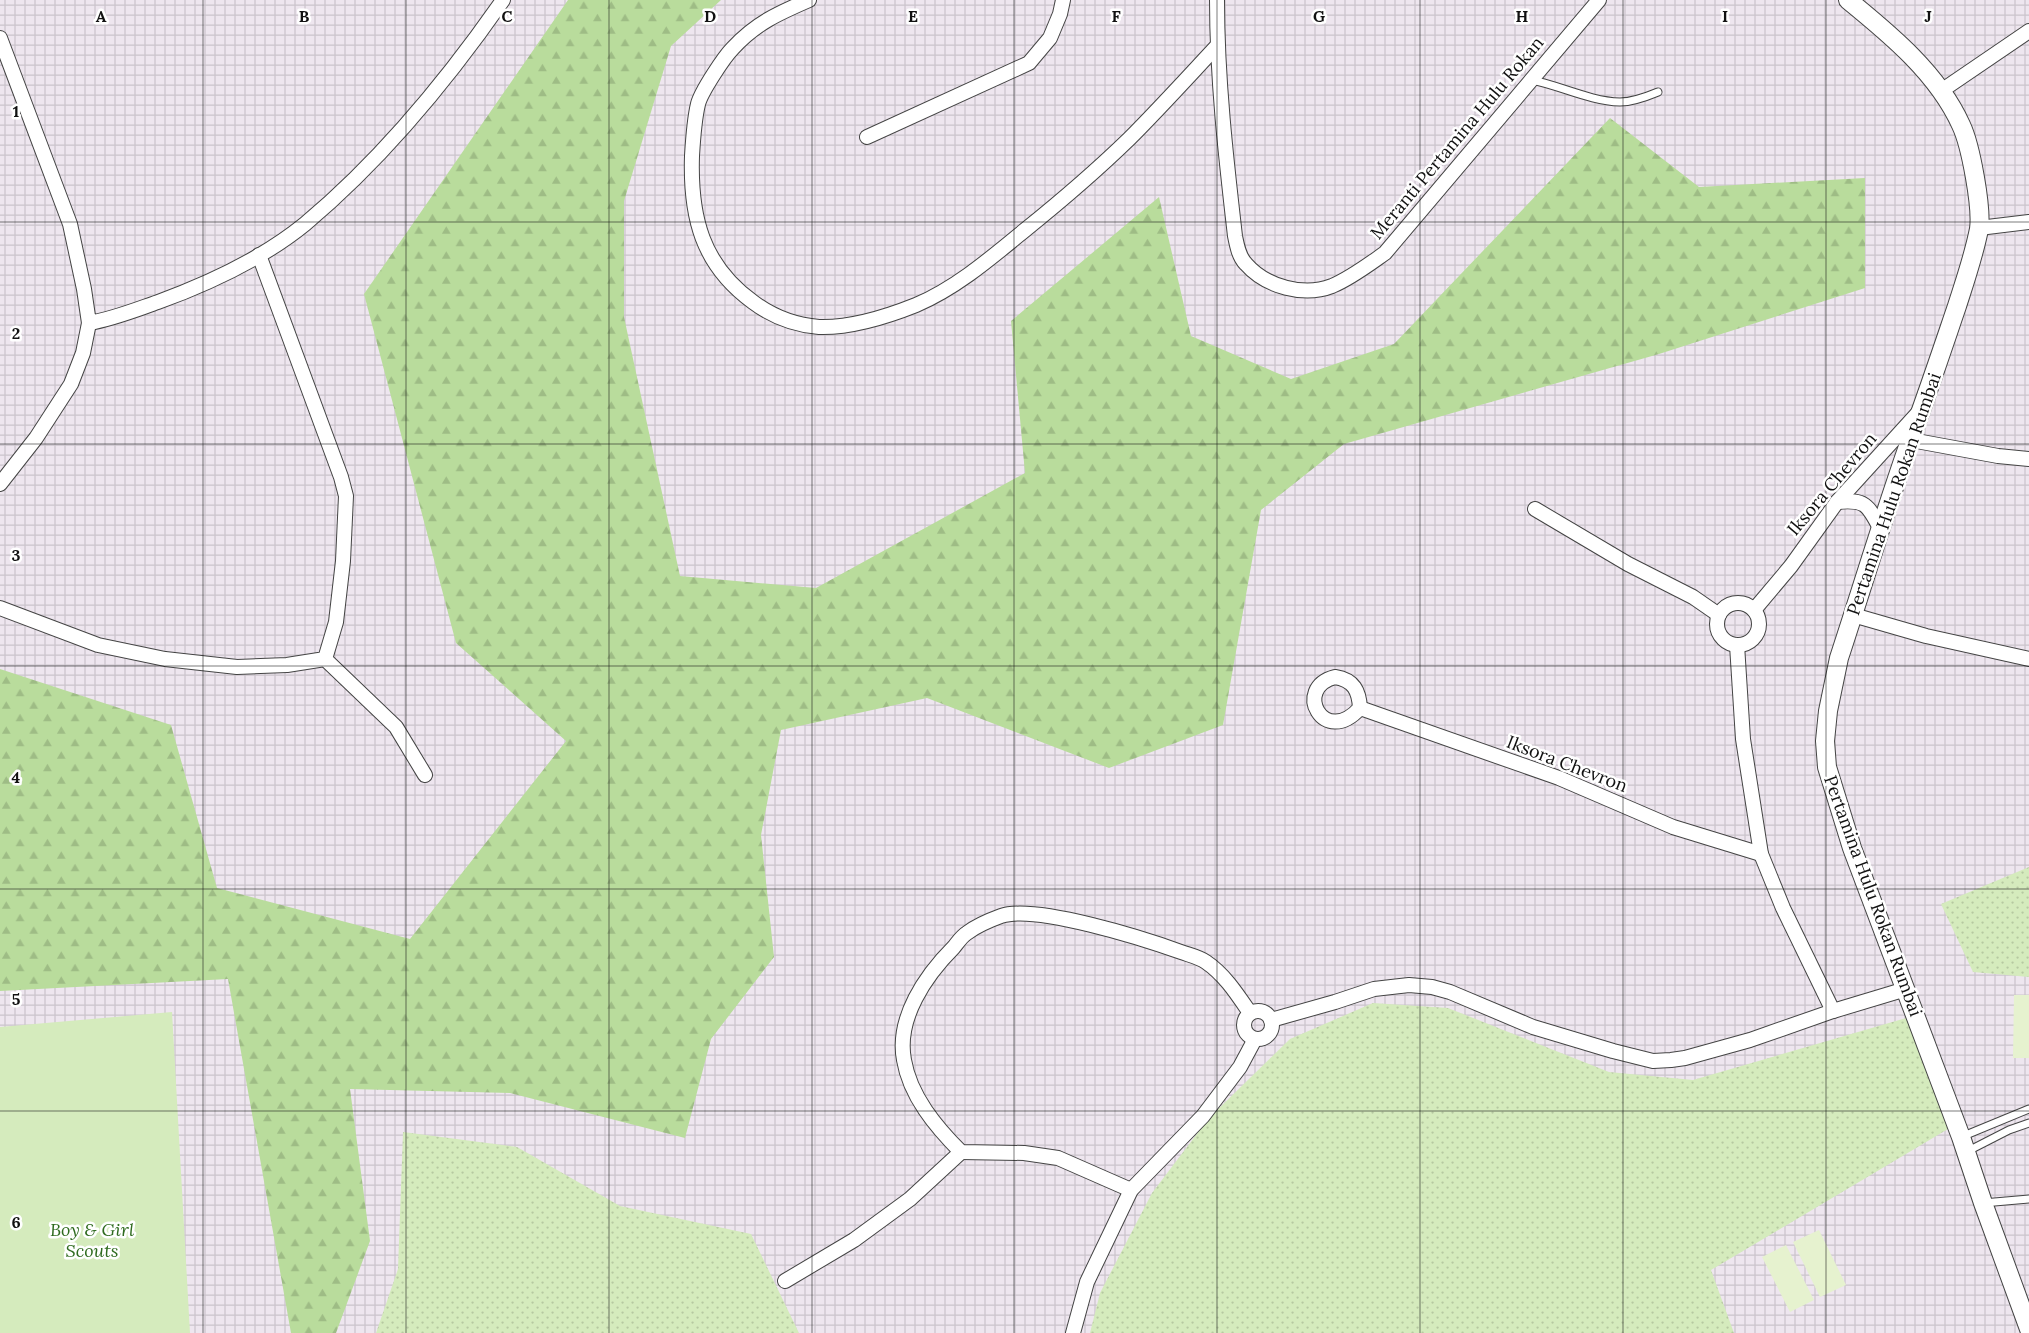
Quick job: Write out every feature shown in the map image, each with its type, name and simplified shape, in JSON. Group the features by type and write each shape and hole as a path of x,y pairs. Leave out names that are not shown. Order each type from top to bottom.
{"street":[{"path":"89,324 113,318 206,284 259,255 304,224 375,158 469,49 503,0"},
{"path":"808,0 766,19 732,49 714,75 699,102 693,143 692,193 695,212 706,248 719,271 741,294 766,312 788,322 819,326 848,325 878,318 915,305 948,289 1011,242 1072,191 1130,138 1217,46"},
{"path":"867,137 1029,64 1050,38 1060,14 1063,0"},
{"name":"Meranti Pertamina Hulu Rokan","path":"1217,0 1217,46 1225,142 1238,249 1247,265 1260,275 1284,287 1299,290 1315,290 1331,286 1359,272 1385,253 1599,0"},
{"name":"Pertamina Hulu Rokan Rumbai","path":"1848,0 1898,43 1941,91 1961,125 1968,143 1976,185 1979,228 1968,269 1839,658 1828,711 1825,740 1827,767 1852,848 1906,989 2029,1328"},
{"path":"1941,91 2029,30"},
{"path":"0,38 70,224 84,289 89,324 83,353 71,384 36,438 0,484"},
{"path":"1979,228 2029,222"},
{"path":"259,255 341,477 346,496 336,622 324,659"},
{"name":"Iksora Chevron","path":"1754,610 1791,566 1837,502 1923,407"},
{"path":"1911,440 1998,456 2029,459"},
{"path":"1837,502 1854,501 1867,506 1881,530"},
{"path":"1534,509 1719,614"},
{"path":"1732,604 1748,605 1754,610 1759,619 1759,628 1754,637 1747,643 1737,645 1727,642 1720,634 1717,625 1719,614 1724,608 1732,604"},
{"path":"0,608 98,645 165,659 238,667 287,664 324,659"},
{"path":"1853,615 1926,636 2029,659"},
{"path":"1737,645 1743,739 1761,854 1783,908 1833,1011"},
{"path":"324,659 396,727 425,776"},
{"name":"Iksora Chevron","path":"1360,708 1559,778 1673,827 1761,854"},
{"path":"961,1152 938,1129 909,1081 903,1059 902,1039 911,1006 935,966 966,933 1002,916 1032,914 1072,921 1143,938 1204,961 1232,987 1250,1013"},
{"path":"1271,1020 1374,989 1409,985 1432,987 1450,992 1533,1027 1612,1051 1654,1060 1685,1058 1750,1040 1833,1011 1906,989"},
{"path":"1262,1011 1271,1020 1271,1030 1260,1039 1255,1039 1246,1033 1244,1028 1246,1017 1250,1013 1262,1011"},
{"path":"1073,1333 1087,1282 1131,1190 1203,1116 1240,1067 1255,1039"},
{"path":"785,1281 854,1240 910,1199 961,1152 1024,1153 1058,1158 1131,1190"}],"lane":[{"path":"1532,80 1556,85 1588,96 1620,102 1638,100 1658,92"},
{"path":"1963,1144 2029,1109"},
{"path":"1963,1144 2029,1123"},
{"path":"1983,1203 2029,1198"}],"shaded area":[{"path":"0,0 2029,0 2029,1333 0,1333"}],"green space":[{"path":"568,0 721,0 671,46 624,201 624,317 680,576 816,588 1025,473 1011,321 1159,197 1191,336 1291,379 1394,344 1610,118 1699,187 1865,178 1865,288 1659,354 1344,444 1261,510 1223,725 1109,768 927,698 781,730 761,835 774,957 711,1039 685,1138 510,1093 350,1089 370,1241 336,1333 291,1333 228,979 0,991 0,669 171,725 217,888 410,939 566,741 456,643 364,294"},
{"path":"2029,867 2029,977 1973,972 1941,904"},
{"path":"2014,995 2029,995 2029,1058 2013,1058"},
{"path":"1373,1003 1448,1008 1609,1072 1693,1080 1913,1016 1953,1126 1711,1270 1734,1333 1090,1333 1100,1293 1152,1193 1209,1118 1290,1039"},
{"name":"Boy & Girl Scouts","path":"172,1012 190,1333 0,1333 0,1027"},
{"path":"403,1132 517,1147 620,1206 751,1234 799,1333 376,1333 398,1269"},
{"path":"1819,1230 1846,1285 1820,1297 1793,1242"},
{"path":"1786,1245 1814,1300 1790,1312 1762,1257"}]}
